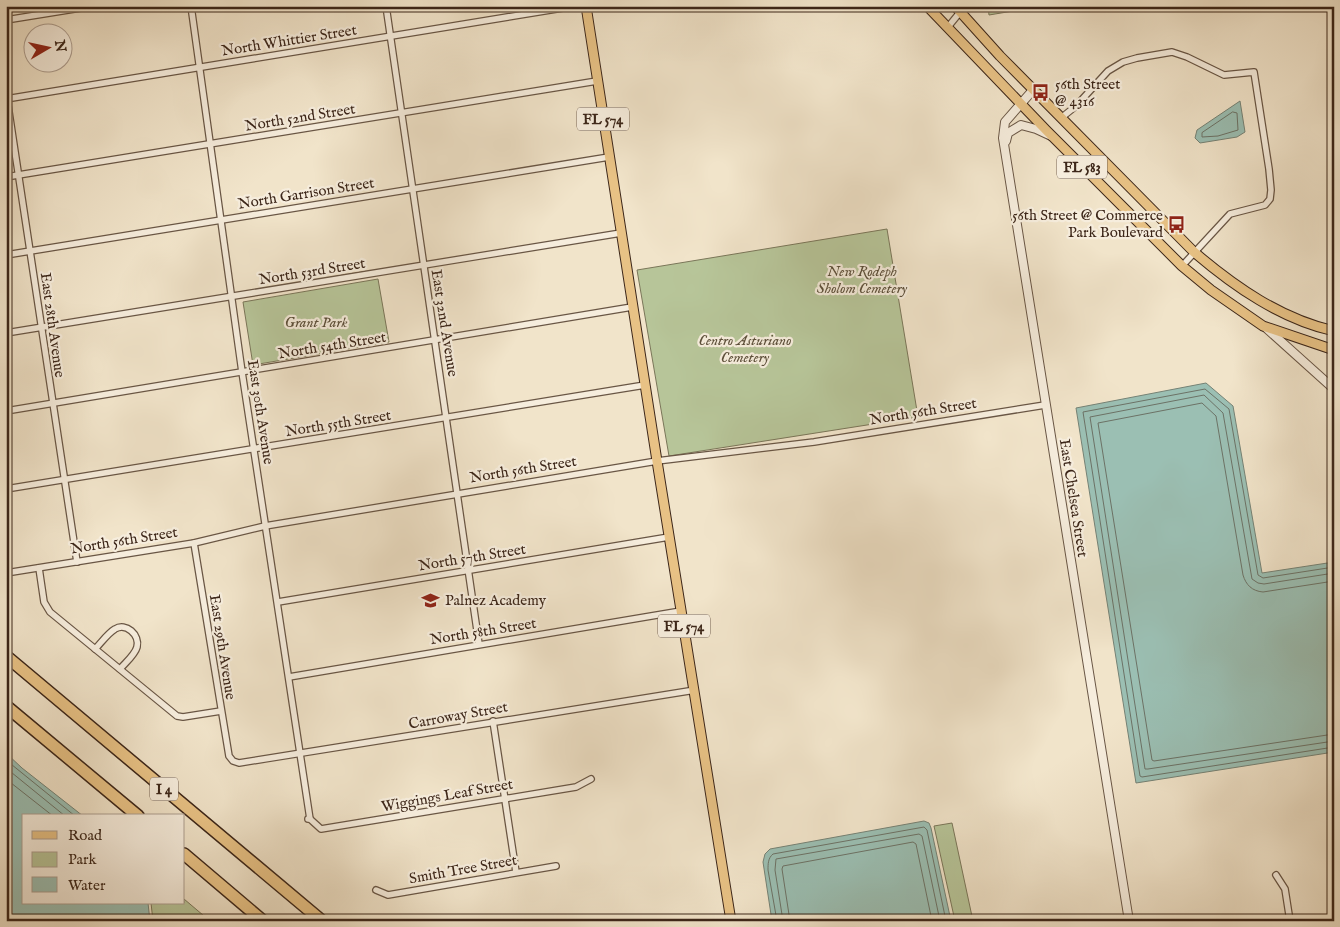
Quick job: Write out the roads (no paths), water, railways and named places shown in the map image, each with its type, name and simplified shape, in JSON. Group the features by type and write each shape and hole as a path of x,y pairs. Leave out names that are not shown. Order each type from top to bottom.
{"highway":[{"name":"I 4","path":"6,656 322,921"},
{"name":"I 4","path":"6,706 136,814"},
{"path":"185,855 263,921"}],"main road":[{"name":"FL 574","path":"586,6 632,307 732,921"},
{"name":"FL 583","path":"928,6 1053,138 1182,266 1211,290 1263,326 1334,350"},
{"name":"FL 583","path":"960,8 1000,56 1194,252 1221,275 1274,309 1314,326 1334,331"}],"street":[{"path":"6,20 93,6"},
{"name":"East 30th Avenue","path":"191,6 233,296 242,372 301,754 309,819"},
{"name":"East 32nd Avenue","path":"386,6 400,113 447,418 479,644"},
{"name":"North Whittier Street","path":"7,97 575,6"},
{"path":"948,27 960,8"},
{"path":"1061,118 1076,106 1108,71 1123,62 1137,58 1172,52 1224,75 1254,72 1269,169 1270,199 1265,205 1230,214 1182,266"},
{"name":"North 52nd Street","path":"6,177 597,81"},
{"name":"East Chelsea Street","path":"1033,90 1020,103 1003,126 1005,148 1129,921"},
{"name":"East 28th Avenue","path":"7,97 77,562"},
{"path":"1005,148 1008,133 1021,125 1036,128 1053,138"},
{"name":"North Garrison Street","path":"6,255 609,157"},
{"name":"North 53rd Street","path":"6,333 621,233"},
{"name":"North 54th Street","path":"6,411 632,307"},
{"path":"1263,326 1334,389"},
{"name":"North 55th Street","path":"6,489 645,385"},
{"name":"North 56th Street","path":"6,573 194,543 265,526 458,494 657,462 814,442 1045,405"},
{"name":"North 57th Street","path":"278,602 669,537"},
{"name":"East 29th Avenue","path":"194,543 229,756"},
{"path":"39,568 44,602 50,612 177,716 221,711"},
{"name":"North 58th Street","path":"289,677 682,611"},
{"path":"95,649 114,629 124,627 133,632 136,637 137,647 120,669"},
{"name":"Carroway Street","path":"229,756 233,761 239,763 694,690"},
{"path":"493,722 516,872"},
{"name":"Wiggings Leaf Street","path":"309,819 321,829 576,786 591,779"},
{"name":"Smith Tree Street","path":"376,890 388,895 556,866"},
{"path":"1276,874 1285,889 1290,920 1286,921"}],"water":[{"path":"1240,101 1245,132 1237,137 1200,143 1195,138 1197,130"},
{"path":"1206,383 1233,406 1262,573 1334,562 1334,752 1136,783 1076,408"},
{"path":"6,753 80,814 22,814 22,904 148,904 150,921 6,921"},
{"path":"924,821 929,823 931,828 951,921 772,921 763,862 765,854 770,849"}],"place":[{"name":"56th Street @ 4316","path":"1041,93"},
{"name":"56th Street @ Commerce Park Boulevard","path":"1177,224"},
{"name":"Palnez Academy","path":"431,600"}],"park label":[{"name":"New Rodeph Sholom Cemetery","path":"862,280"},
{"name":"Grant Park","path":"316,322"},
{"name":"Centro Asturiano Cemetery","path":"745,348"}]}
